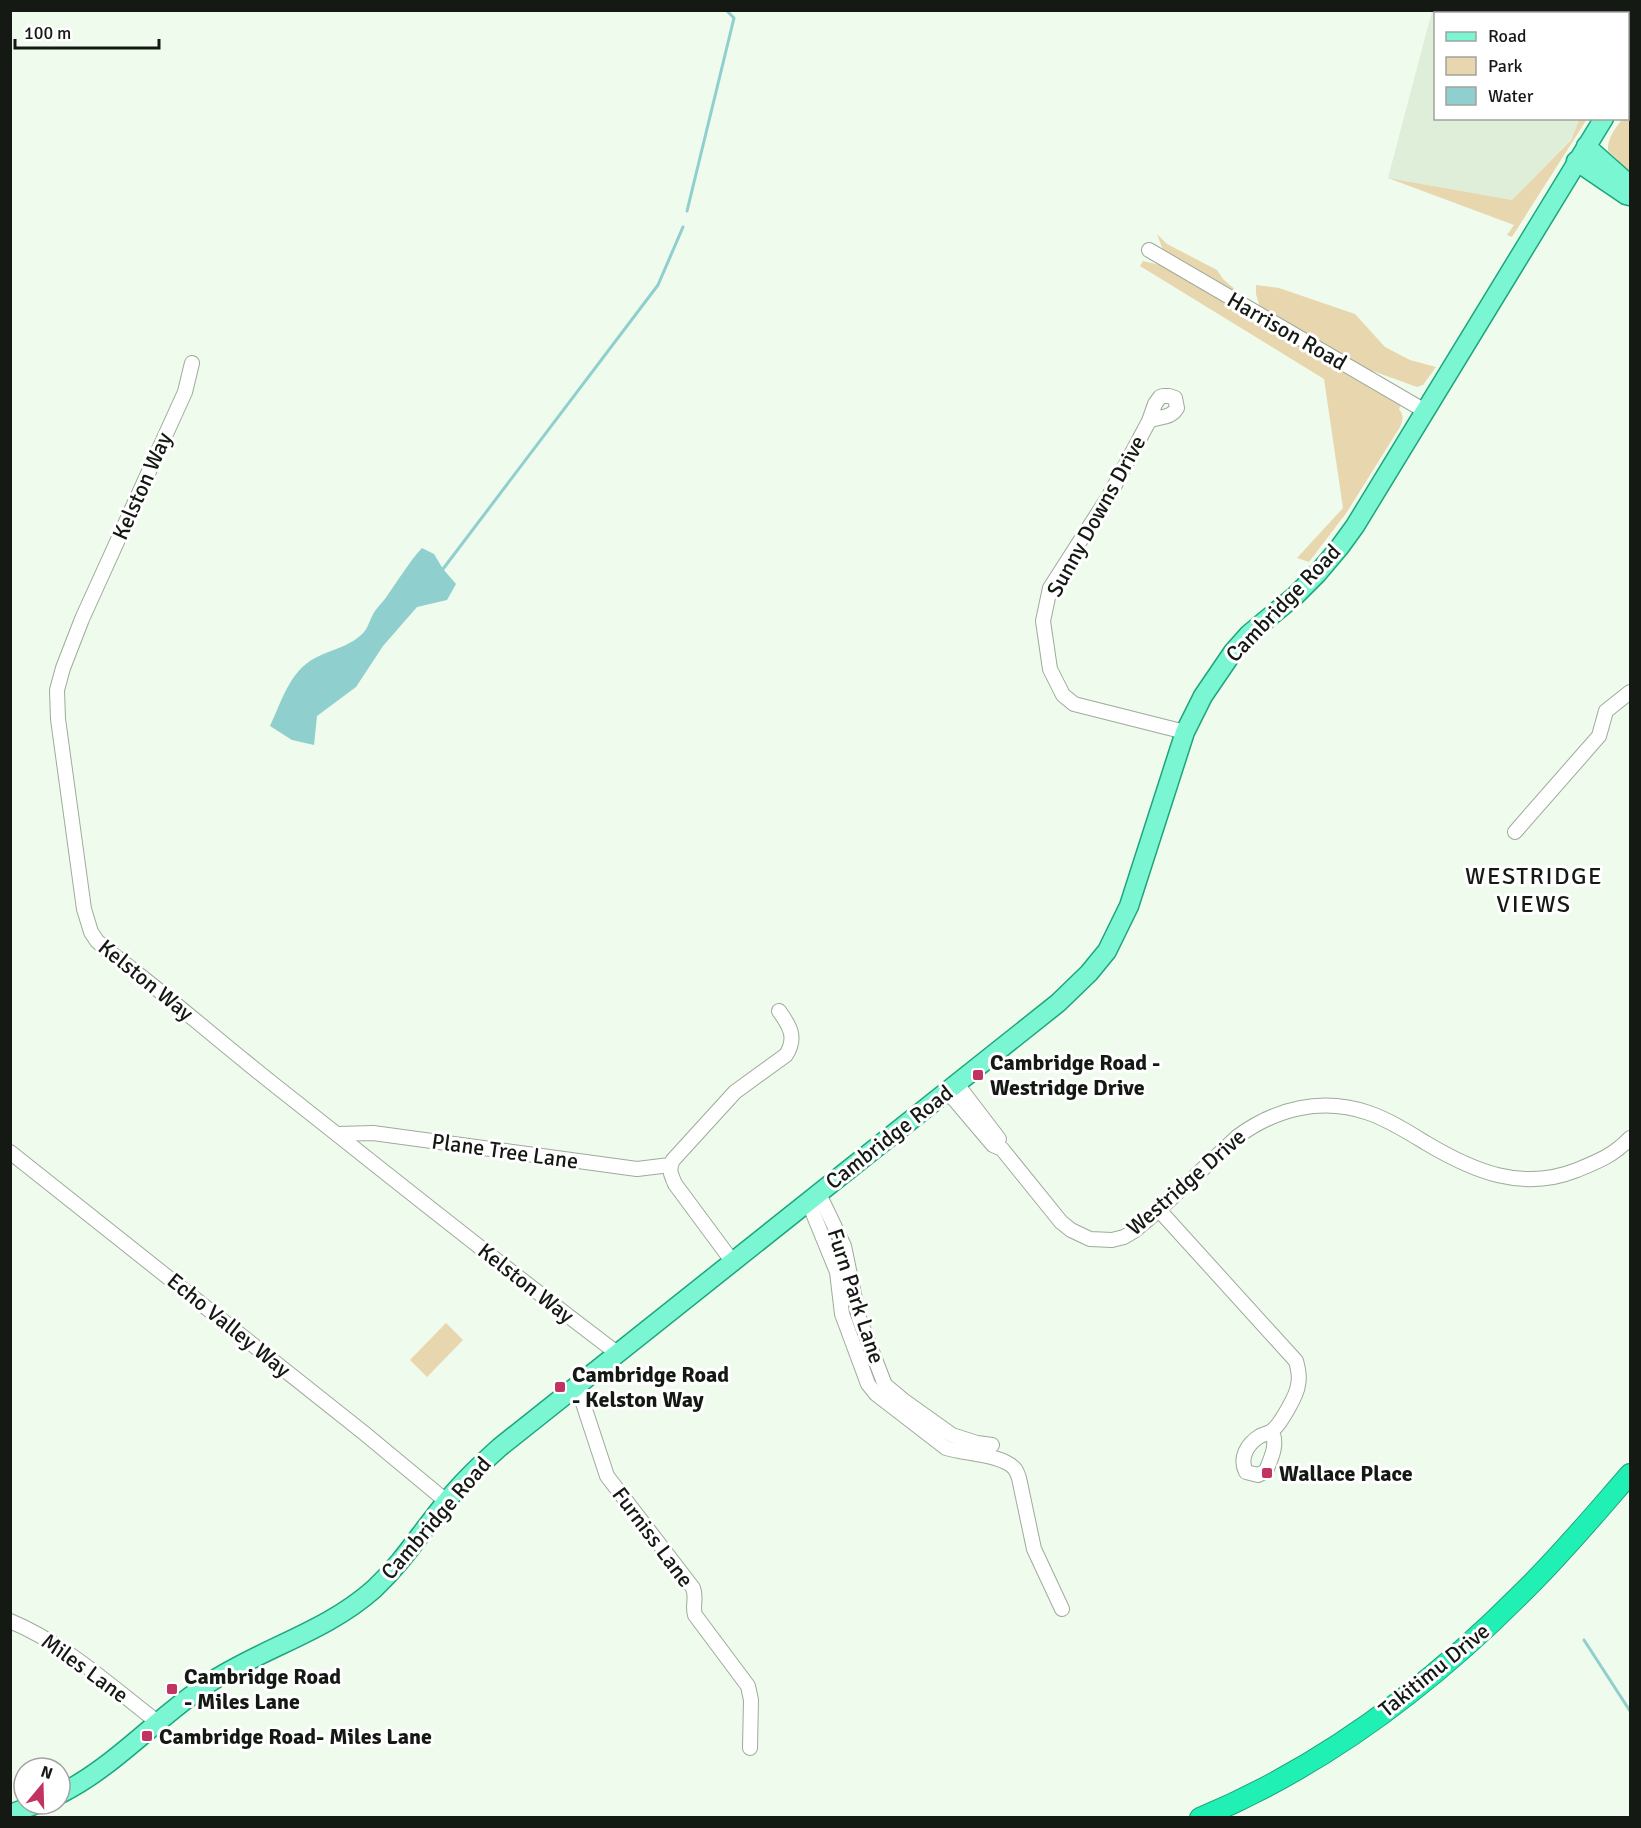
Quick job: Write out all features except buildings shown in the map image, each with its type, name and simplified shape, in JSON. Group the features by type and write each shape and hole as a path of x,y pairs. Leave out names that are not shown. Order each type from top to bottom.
{"highway":[{"name":"Takitimu Drive","path":"1200,1818 1256,1791 1328,1750 1400,1701 1466,1647 1524,1592 1630,1474"}],"main road":[{"name":"Cambridge Road","path":"72,1787 92,1775 186,1698 222,1674 323,1624 355,1605 401,1562 446,1501 500,1447 953,1088 1058,1003 1089,973 1107,951 1122,924 1185,732 1203,696 1233,652 1249,634 1295,596 1317,574 1355,526 1603,120"},
{"path":"1581,154 1630,185"},
{"path":"1581,154 1626,195 1630,196"}],"street":[{"name":"Harrison Road","path":"1149,250 1425,411"},
{"name":"Kelston Way","path":"192,363 185,392 82,619 58,685 58,719 84,909 91,932 97,941 284,1093 617,1353"},
{"name":"Sunny Downs Drive","path":"1149,421 1109,496 1050,588 1043,621 1050,669 1063,695 1074,704 1185,732"},
{"path":"1515,832 1599,736 1606,711 1630,692"},
{"path":"732,1261 675,1184 669,1171 670,1165 735,1092 786,1055 791,1048 793,1040 791,1028 779,1011"},
{"name":"Westridge Drive","path":"953,1088 999,1139 1002,1149 1061,1222 1079,1235 1101,1240 1124,1237 1134,1231 1250,1127 1287,1110 1305,1106 1344,1106 1371,1113 1395,1124 1462,1163 1494,1175 1513,1179 1553,1177 1571,1172 1619,1150 1630,1138"},
{"name":"Plane Tree Lane","path":"338,1134 373,1133 637,1169 670,1165"},
{"name":"Echo Valley Way","path":"10,1152 364,1433 446,1501"},
{"path":"813,1197 837,1272 842,1314 868,1384 876,1394 946,1448 956,1452 989,1457 1014,1468 1019,1478 1034,1549 1062,1609"},
{"name":"Furn Park Lane","path":"813,1197 844,1246 859,1318 885,1385 952,1435 992,1445"},
{"path":"1159,1210 1296,1361 1299,1385 1280,1422 1272,1432"},
{"name":"Furniss Lane","path":"577,1385 607,1476 693,1588 695,1616 748,1686 751,1695 750,1748"},
{"name":"Miles Lane","path":"10,1621 71,1654 156,1722"}],"shaded area":[{"path":"1432,11 1619,11 1434,12 1434,120 1580,120 1571,139 1512,200 1388,178"}],"green space":[{"path":"1630,106 1630,178 1615,164 1618,160 1608,151 1612,134 1621,120 1629,120"},
{"path":"1579,120 1586,120 1512,237 1507,235 1514,225 1388,178 1512,200 1571,140"},
{"path":"1157,234 1167,244 1217,270 1240,297 1171,258 1163,250"},
{"path":"1143,261 1160,265 1401,405 1399,409 1402,413 1400,427 1347,512 1309,562 1297,558 1343,508 1324,379 1140,266"},
{"path":"1256,285 1279,288 1355,314 1385,347 1410,360 1436,367 1423,385 1417,387 1359,366 1260,308"},
{"path":"446,1323 463,1340 427,1377 410,1360"}],"water":[{"path":"422,548 434,554 456,584 447,600 417,607 383,646 356,687 317,716 314,745 292,740 270,726 292,679 315,658 347,644 364,632 375,611"}],"waterway":[{"path":"687,211 734,18 726,10"},
{"path":"443,569 658,285 683,227"},
{"path":"1584,1640 1630,1711"}],"place":[{"name":"Cambridge Road - Westridge Drive","path":"978,1075"},
{"name":"Cambridge Road - Kelston Way","path":"560,1387"},
{"name":"Wallace Place","path":"1267,1473"},
{"name":"Cambridge Road - Miles Lane","path":"172,1689"},
{"name":"Cambridge Road- Miles Lane","path":"147,1736"}],"district":[{"name":"WESTRIDGE VIEWS","path":"1534,890"}]}
